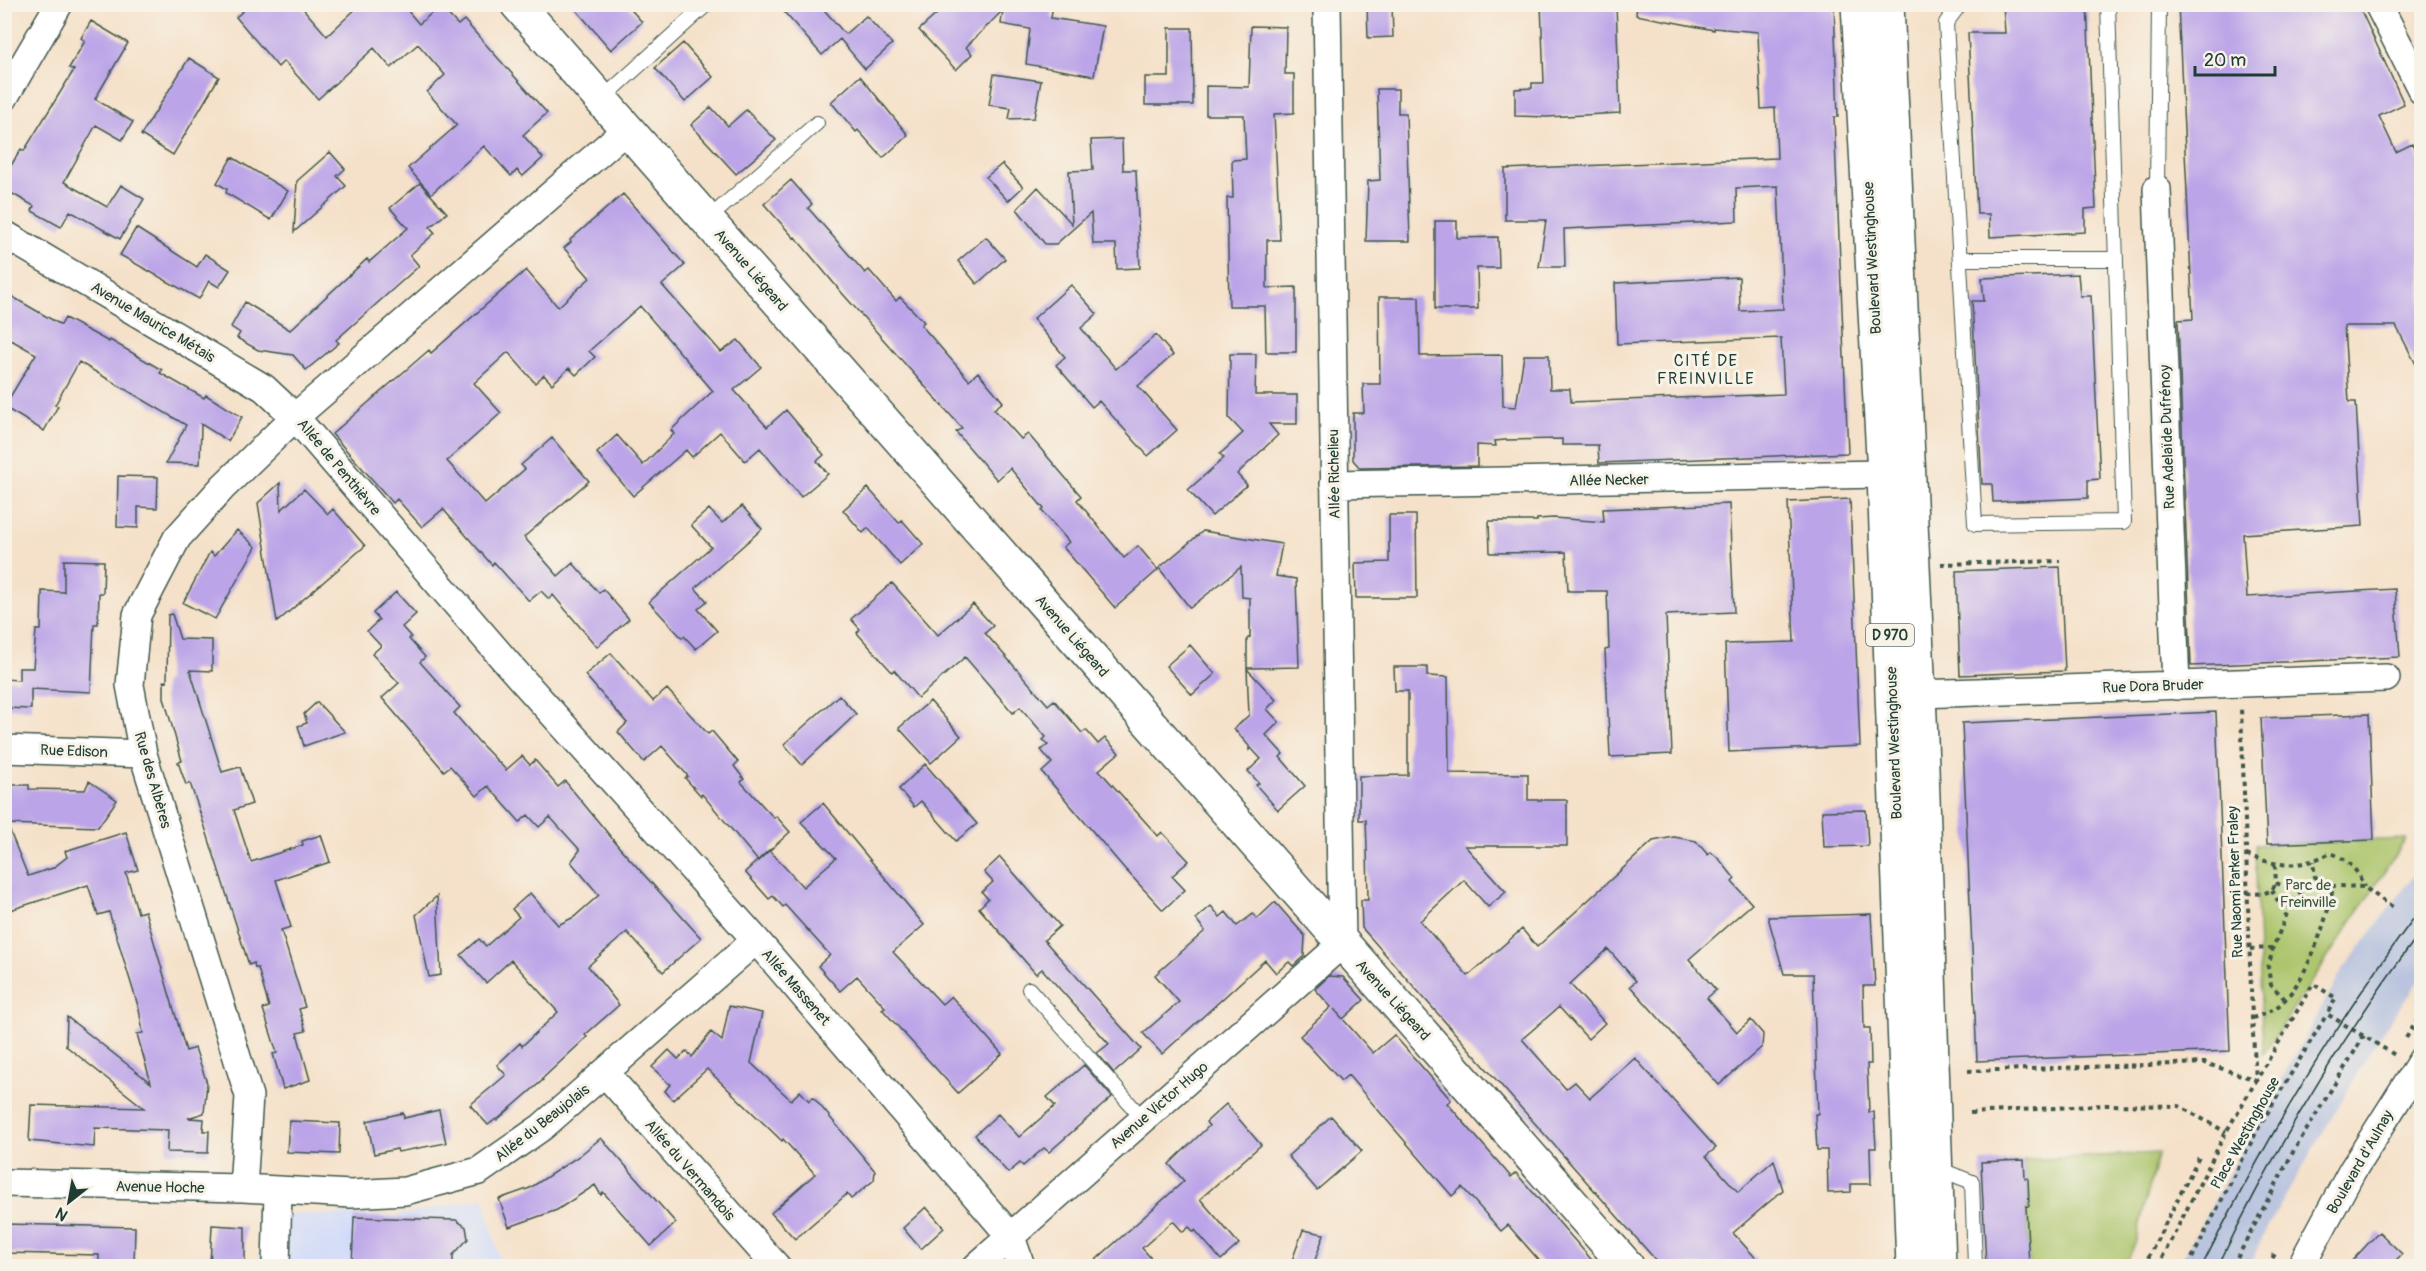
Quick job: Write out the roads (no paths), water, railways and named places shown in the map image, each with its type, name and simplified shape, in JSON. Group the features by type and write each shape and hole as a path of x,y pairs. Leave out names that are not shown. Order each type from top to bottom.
{"main road":[{"name":"Avenue Liégeard","path":"517,4 1627,1266"},
{"name":"Boulevard Westinghouse","path":"1858,4 1884,474 1913,1266"},
{"name":"Boulevard Westinghouse","path":"1887,4 1914,565 1939,1266"}],"street":[{"path":"4,98 59,4"},
{"name":"Allée Richelieu","path":"1327,4 1342,944"},
{"path":"2378,4 2421,91"},
{"name":"Allée de Penthièvre","path":"578,739 508,664 295,417 627,129"},
{"name":"Rue Adelaïde Dufrénoy","path":"2157,189 2176,686"},
{"name":"Avenue Maurice Métais","path":"4,234 264,388 295,417"},
{"name":"Rue des Albères","path":"243,1188 249,1096 143,754 130,685 137,615 177,538 223,487 295,417"},
{"name":"Allée Necker","path":"1334,484 1884,474"},
{"name":"Rue Dora Bruder","path":"1919,694 2386,678"},
{"name":"Allée Massenet","path":"578,739 756,940 1011,1237"},
{"name":"Rue Edison","path":"4,749 143,754"},
{"name":"Allée du Beaujolais","path":"243,1188 351,1194 405,1191 479,1171 542,1127 756,940"},
{"name":"Avenue Victor Hugo","path":"977,1266 1342,944"},
{"name":"Boulevard d'Aulnay","path":"2301,1266 2352,1171 2421,1060"},
{"name":"Allée du Vermandois","path":"605,1073 776,1266"},
{"name":"Avenue Hoche","path":"4,1183 243,1188"},
{"path":"276,1266 278,1191"},
{"path":"1011,1237 1021,1266"}],"lane":[{"path":"601,100 707,4"},
{"path":"1960,4 1946,23 1975,524 2124,522 2108,4"},
{"path":"2157,189 2159,4"},
{"path":"707,220 817,123"},
{"path":"1960,259 2116,258"},
{"path":"1029,989 1143,1119"},
{"path":"1936,1168 1972,1182 1975,1266"}],"tram line":[{"path":"2202,1266 2251,1173 2304,1082 2361,993 2422,907"},
{"path":"2218,1266 2263,1178 2312,1093 2365,1010 2422,930"}],"district":[{"name":"CITÉ DE FREINVILLE","path":"1706,369"}],"park label":[{"name":"Parc de Freinville","path":"2308,894"}]}
